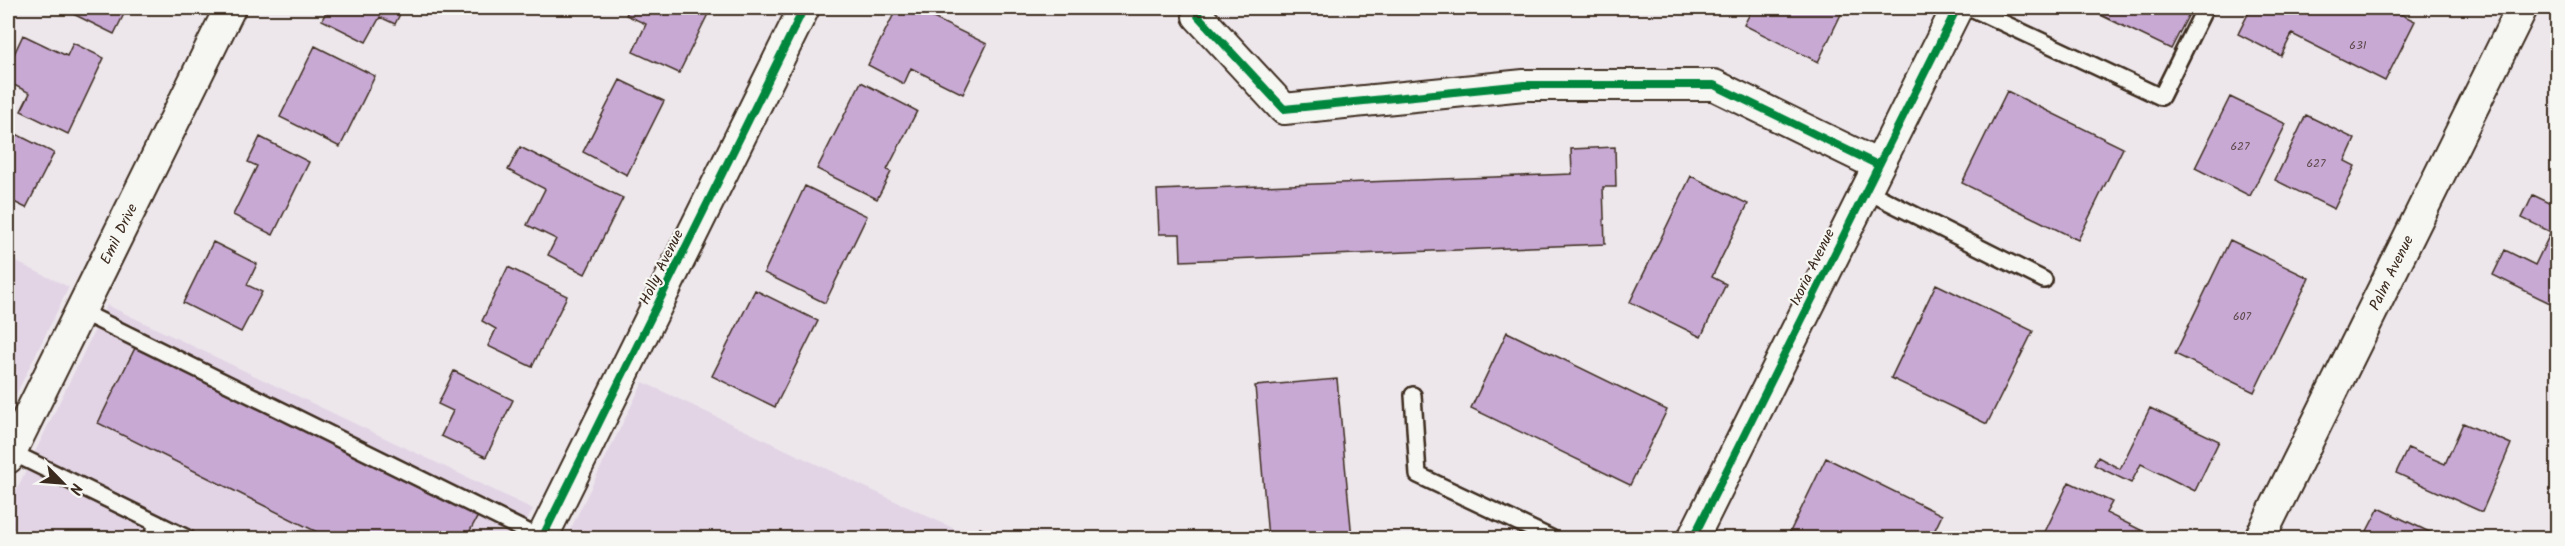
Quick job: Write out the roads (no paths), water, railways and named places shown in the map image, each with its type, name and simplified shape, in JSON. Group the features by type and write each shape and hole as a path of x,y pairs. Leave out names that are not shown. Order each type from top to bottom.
{"street":[{"name":"Emil Drive","path":"9,455 230,8"},
{"name":"Holly Avenue","path":"541,538 804,8"},
{"path":"1199,8 1198,16 1284,109 1524,85 1714,85 1872,178"},
{"name":"Ixoria Avenue","path":"1693,538 1957,8"},
{"name":"Palm Avenue","path":"2260,538 2522,8"}],"lane":[{"path":"1971,8 2161,97 2205,8"},
{"path":"1872,178 2044,280"},
{"path":"80,311 541,538"},
{"path":"1413,395 1418,475 1551,538"},
{"path":"9,455 155,531 187,538"}]}
